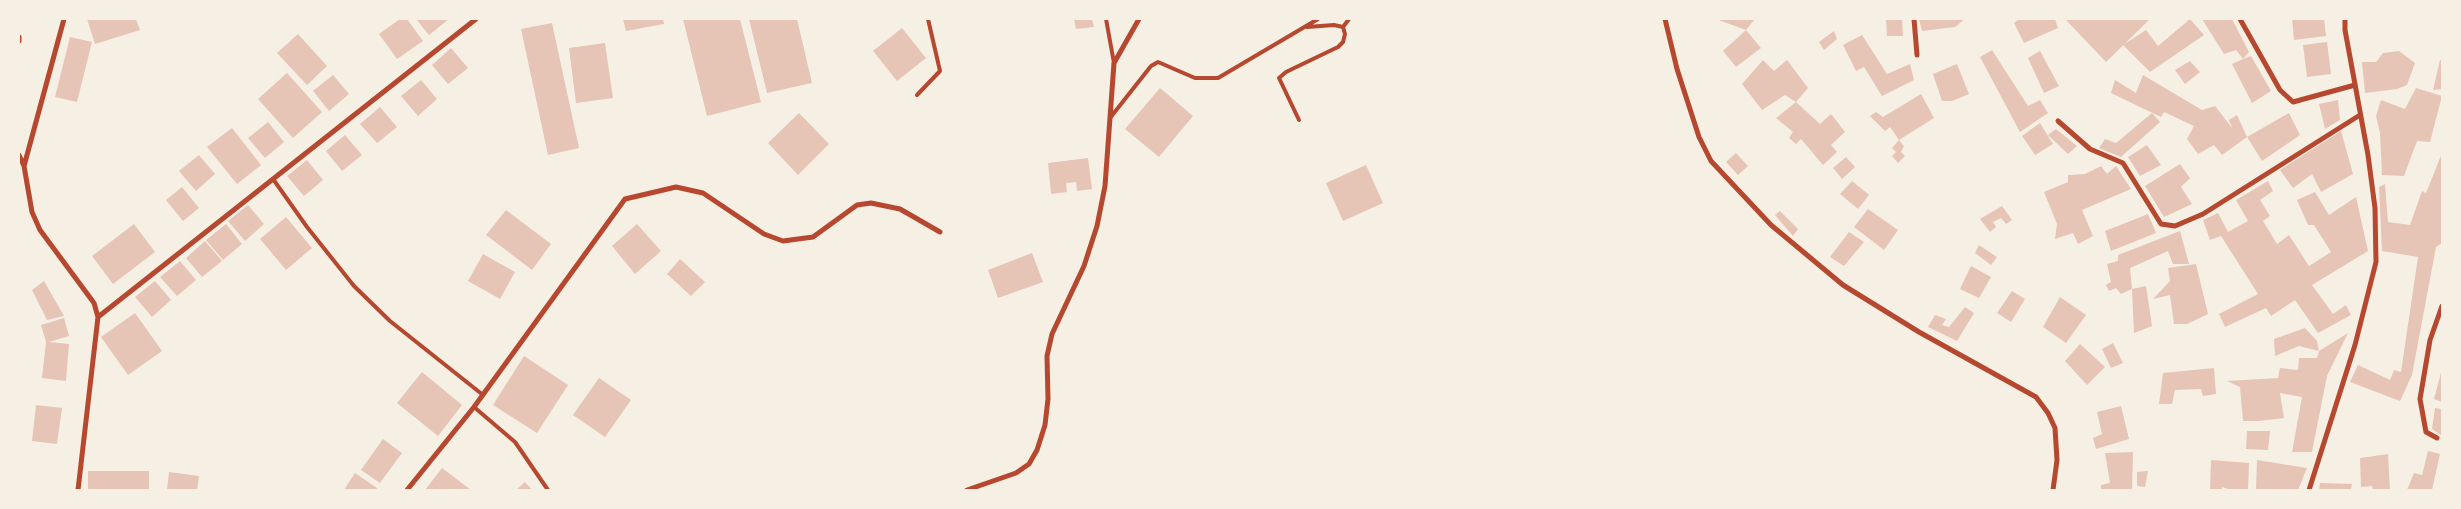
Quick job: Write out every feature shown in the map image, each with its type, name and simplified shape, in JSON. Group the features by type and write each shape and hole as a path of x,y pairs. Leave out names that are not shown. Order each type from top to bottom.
{"street":[{"path":"24,166 64,19"},
{"path":"98,317 476,19"},
{"path":"967,490 1016,473 1029,464 1037,450 1045,424 1048,399 1047,356 1052,334 1084,266 1097,226 1105,186 1114,63 1139,19"},
{"path":"1665,19 1677,69 1699,137 1711,162 1771,225 1844,285 1919,332 2036,398 2048,413 2055,428 2057,460 2053,490"},
{"path":"1914,19 1917,56"},
{"path":"2240,19 2280,90 2293,102 2355,85"},
{"path":"2310,490 2355,345 2376,262 2375,208 2345,30 2346,19"},
{"path":"2058,121 2090,149 2123,163 2161,224 2175,226 2204,214 2360,115"},
{"path":"19,155 24,166 32,212 40,230 94,303 98,317 78,490"},
{"path":"407,490 474,407 616,210 626,199 636,195 676,187 702,193 764,234 783,240 813,237 856,205 871,203 900,209 940,232"},
{"path":"2437,438 2426,432 2420,399 2430,340 2442,306"}],"lane":[{"path":"917,95 940,71 928,19"},
{"path":"1106,19 1114,63"},
{"path":"1109,120 1152,66 1158,62 1195,78 1218,78 1318,19"},
{"path":"1299,120 1279,78 1286,72 1343,42 1345,34 1343,27 1348,19"},
{"path":"1307,27 1334,25 1343,27"},
{"path":"273,179 307,227 354,286 390,321 483,394"},
{"path":"474,407 514,442 548,490"}],"building":[{"path":"87,19 136,19 140,30 95,44"},
{"path":"400,19 407,19 423,41 397,59 379,34"},
{"path":"416,19 449,19 429,35"},
{"path":"623,19 663,19 664,24 626,31"},
{"path":"683,19 740,19 761,102 707,116"},
{"path":"749,19 797,19 812,83 767,93"},
{"path":"1074,19 1092,19 1094,27 1076,29"},
{"path":"1716,19 1755,19 1746,30"},
{"path":"1886,19 1902,19 1903,36 1887,36"},
{"path":"1919,19 1965,19 1955,27 1922,31"},
{"path":"2019,19 2055,19 2058,28 2024,43 2014,23"},
{"path":"2065,19 2150,19 2106,62"},
{"path":"2190,19 2204,35 2150,72 2123,45 2146,30 2158,46"},
{"path":"2202,19 2232,19 2249,52 2243,59 2236,50 2224,54"},
{"path":"2292,19 2324,19 2326,36 2294,40"},
{"path":"552,23 579,148 548,155 521,29"},
{"path":"902,28 926,58 897,81 873,51"},
{"path":"1746,30 1761,48 1736,67 1723,51"},
{"path":"1834,31 1837,39 1824,50 1819,42"},
{"path":"298,34 327,66 307,85 277,53"},
{"path":"1862,35 1887,74 1910,64 1914,80 1882,96 1864,67 1856,71 1843,45"},
{"path":"70,37 92,42 77,102 55,97"},
{"path":"2327,42 2331,74 2307,77 2303,45"},
{"path":"605,43 613,98 576,103 569,48"},
{"path":"451,48 468,68 448,84 432,65"},
{"path":"1992,50 2028,106 2040,100 2048,113 2020,132 1980,57"},
{"path":"2040,51 2059,86 2044,93 2028,58"},
{"path":"2399,51 2415,63 2407,85 2397,89 2365,93 2362,62 2376,62 2383,53"},
{"path":"2251,56 2271,91 2252,103 2232,64"},
{"path":"1763,60 1774,71 1787,60 1808,88 1796,102 1785,95 1762,110 1742,84"},
{"path":"2440,60 2442,61 2442,89 2433,90"},
{"path":"2190,61 2200,72 2185,84 2175,70"},
{"path":"1957,64 1969,94 1952,101 1942,101 1933,74"},
{"path":"287,73 322,112 293,138 258,99"},
{"path":"333,75 349,94 329,111 313,91"},
{"path":"2143,75 2202,110 2215,106 2232,128 2229,120 2237,115 2247,137 2222,155 2214,145 2198,154 2187,139 2194,126 2164,112 2161,117 2111,93 2115,80 2136,93"},
{"path":"421,80 437,99 418,116 401,96"},
{"path":"1160,88 1193,116 1159,157 1125,129"},
{"path":"2416,88 2442,96 2430,142 2417,141 2404,176 2382,175 2380,133 2376,116 2381,100 2405,109"},
{"path":"1921,94 1934,118 1899,140 1890,127 1885,131 1870,116 1876,112 1883,117"},
{"path":"2338,100 2340,120 2325,129 2319,104"},
{"path":"1796,102 1820,124 1831,114 1845,132 1831,145 1837,152 1823,165 1801,139 1796,144 1789,138 1793,132 1776,118"},
{"path":"380,107 397,127 377,143 360,124"},
{"path":"799,113 829,144 798,175 768,143"},
{"path":"2152,113 2160,122 2121,157 2099,148 2105,139 2116,143"},
{"path":"2289,113 2300,135 2262,161 2247,137"},
{"path":"268,122 284,142 265,158 248,138"},
{"path":"2040,123 2053,144 2035,155 2022,136"},
{"path":"232,128 261,165 237,184 207,147"},
{"path":"2056,129 2077,146 2068,154 2048,135"},
{"path":"2341,131 2353,174 2321,192 2312,174 2293,188 2280,170"},
{"path":"345,135 362,155 342,171 326,151"},
{"path":"1899,140 1904,146 1901,152 1905,156 1898,163 1892,156 1896,152 1892,148"},
{"path":"2147,145 2161,165 2140,176 2128,157"},
{"path":"1736,153 1748,166 1738,175 1726,162"},
{"path":"2442,153 2442,243 2436,247 2412,375 2400,401 2350,382 2358,365 2390,380 2394,370 2401,372 2418,257 2382,251 2379,187 2385,184 2388,222 2410,225 2422,191 2426,193"},
{"path":"199,155 215,174 196,191 179,171"},
{"path":"1846,157 1855,167 1842,179 1833,168"},
{"path":"1088,158 1092,189 1077,191 1076,182 1066,183 1067,192 1051,194 1048,163"},
{"path":"307,160 323,180 304,196 287,176"},
{"path":"2180,164 2190,178 2181,187 2192,204 2164,217 2145,186"},
{"path":"1366,165 1383,203 1343,221 1326,183"},
{"path":"2101,166 2107,174 2116,166 2131,189 2082,210 2093,236 2078,244 2073,233 2055,239 2057,224 2044,192 2068,182 2068,175 2085,174"},
{"path":"1852,181 1869,195 1858,209 1840,194"},
{"path":"2268,181 2273,191 2260,200 2270,216 2263,221 2277,244 2289,235 2309,266 2331,252 2314,225 2308,225 2297,200 2315,192 2329,215 2356,197 2368,251 2312,285 2333,314 2346,305 2351,315 2318,333 2295,300 2271,316 2266,308 2225,327 2219,314 2258,294 2221,236 2210,240 2203,220 2218,213 2228,232 2248,221 2236,200"},
{"path":"182,187 199,208 183,221 166,200"},
{"path":"248,205 264,224 245,241 228,221"},
{"path":"2002,206 2012,220 2006,224 2001,218 1993,222 1996,227 1990,232 1980,219"},
{"path":"1868,209 1898,230 1884,250 1854,227"},
{"path":"506,210 551,244 532,270 486,235"},
{"path":"1780,211 1798,229 1793,236 1775,215"},
{"path":"2148,214 2156,233 2111,251 2105,231"},
{"path":"286,217 312,248 286,270 260,239"},
{"path":"134,224 155,252 113,284 92,256"},
{"path":"226,224 242,244 223,260 206,240"},
{"path":"637,224 661,251 635,274 612,246"},
{"path":"2180,231 2189,264 2173,264 2168,251 2130,268 2132,289 2121,294 2116,288 2109,291 2106,285 2111,282 2107,264 2118,261 2118,255"},
{"path":"1849,232 1864,242 1844,266 1830,257"},
{"path":"205,241 222,261 202,277 186,258"},
{"path":"1979,245 1997,257 1991,265 1975,253"},
{"path":"1032,253 1043,282 998,298 988,270"},
{"path":"483,254 515,272 500,299 468,281"},
{"path":"680,259 705,282 691,296 667,274"},
{"path":"180,261 196,280 177,296 160,277"},
{"path":"2196,264 2208,314 2187,324 2174,324 2170,295 2153,299 2170,281 2168,268"},
{"path":"1971,266 1991,277 1979,298 1960,289"},
{"path":"44,281 64,316 47,320 32,290"},
{"path":"155,281 171,300 152,317 135,297"},
{"path":"2146,286 2152,326 2134,333 2132,289"},
{"path":"2012,291 2025,299 2011,322 1997,313"},
{"path":"2060,297 2086,315 2066,343 2043,327"},
{"path":"1965,307 1974,313 1957,341 1928,327 1935,315 1946,319 1942,325 1949,327"},
{"path":"135,313 162,351 128,375 101,337"},
{"path":"64,318 69,336 49,342 69,344 66,381 42,378 46,342 41,325"},
{"path":"2305,328 2317,341 2319,351 2299,346 2275,356 2274,339"},
{"path":"2348,333 2327,376 2312,452 2292,452 2302,397 2280,393 2284,418 2243,421 2240,387 2227,381 2278,378 2280,368 2298,370 2299,358 2317,358 2319,351"},
{"path":"2113,343 2123,363 2111,368 2102,349"},
{"path":"2080,344 2105,367 2087,385 2065,361"},
{"path":"524,356 568,385 537,433 493,405"},
{"path":"2214,368 2216,394 2203,396 2201,389 2175,390 2172,404 2159,404 2163,373"},
{"path":"2442,369 2442,402 2434,399"},
{"path":"422,372 462,405 438,436 397,403"},
{"path":"599,378 631,400 605,437 573,415"},
{"path":"36,405 62,408 57,444 32,441"},
{"path":"2121,406 2129,439 2096,449 2093,438 2102,434 2097,412"},
{"path":"2435,408 2442,409 2442,436 2432,429"},
{"path":"2247,431 2270,431 2268,450 2246,449"},
{"path":"383,439 402,453 380,483 361,470"},
{"path":"2428,451 2440,454 2432,490 2407,490 2414,473 2422,475"},
{"path":"2133,452 2132,490 2101,490 2101,485 2110,483 2105,453"},
{"path":"2388,454 2390,490 2373,490 2372,486 2361,487 2360,458"},
{"path":"2211,460 2249,463 2248,490 2231,490 2222,487 2222,490 2210,490"},
{"path":"2257,460 2307,468 2298,490 2256,490"},
{"path":"442,468 471,490 425,490"},
{"path":"88,471 149,471 149,490 88,490"},
{"path":"2148,471 2145,487 2137,486 2137,472"},
{"path":"169,472 199,476 197,490 167,490"},
{"path":"355,473 377,488 376,490 344,490"},
{"path":"525,482 532,490 516,490"},
{"path":"2320,483 2352,484 2351,490 2319,490"}]}
